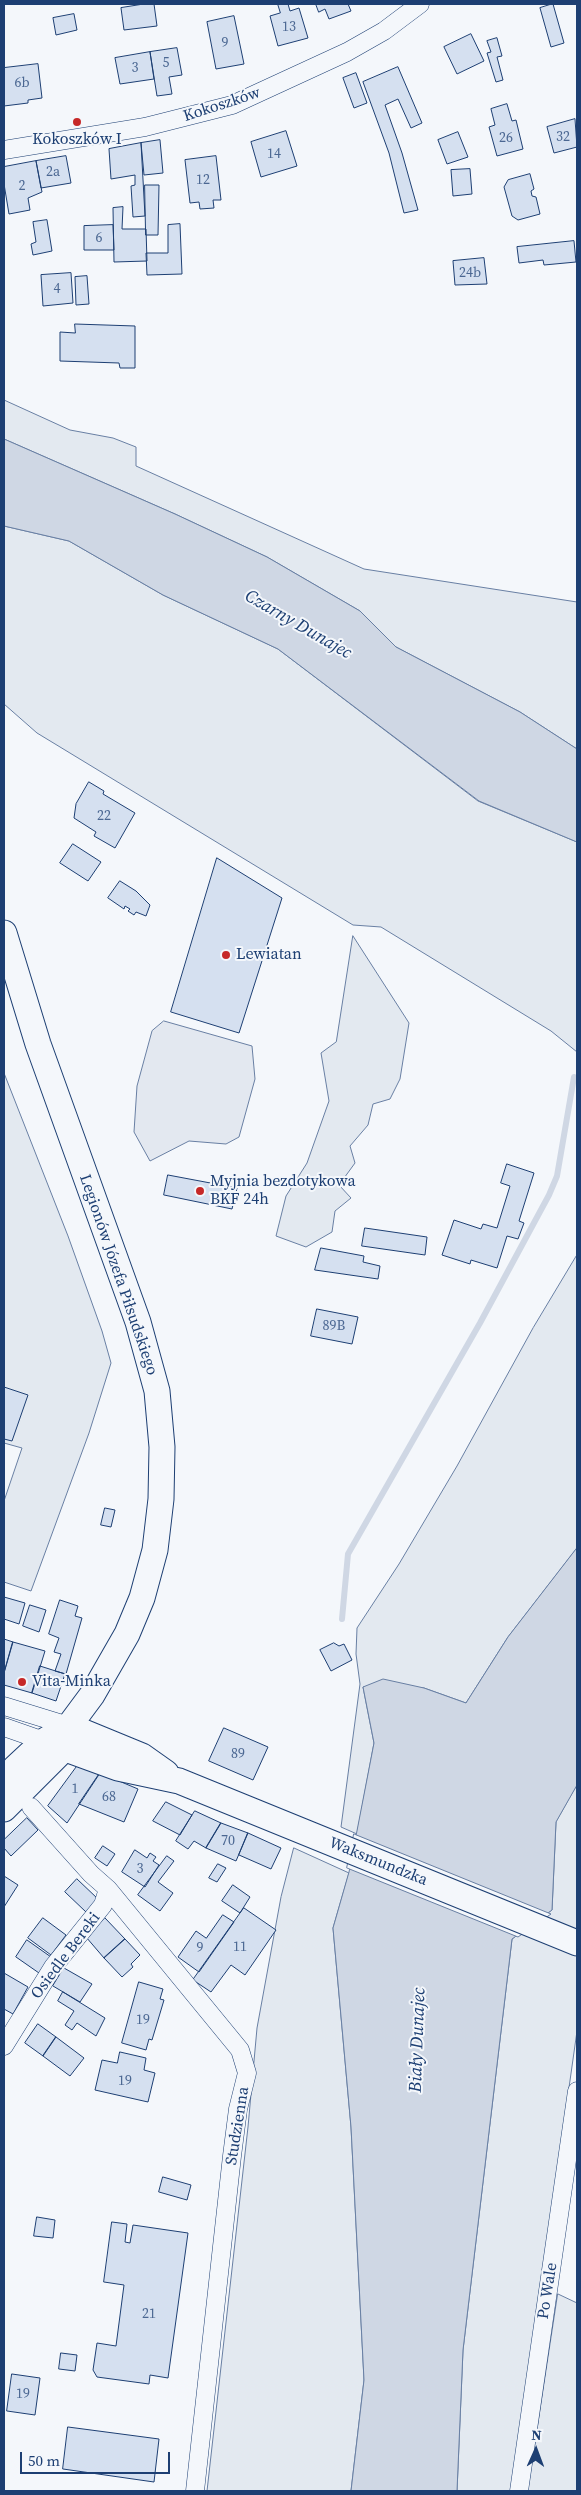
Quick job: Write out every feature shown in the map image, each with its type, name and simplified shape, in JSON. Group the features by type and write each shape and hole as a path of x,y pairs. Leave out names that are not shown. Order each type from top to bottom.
{"street":[{"name":"Kokoszków","path":"4,150 145,127 232,105 347,52 384,31 420,4"},
{"name":"Legionów Józefa Piłsudskiego","path":"4,933 38,1044 138,1322 158,1400 162,1447 161,1499 150,1573 142,1598 111,1664 59,1738"},
{"name":"Waksmundzka","path":"4,1706 59,1738 118,1768 178,1781 569,1940"},
{"name":"Waksmundzka","path":"4,1727 59,1738"},
{"path":"4,1786 15,1768 59,1738"},
{"path":"4,1809 59,1738"},
{"name":"Studzienna","path":"31,1807 91,1874 108,1889 240,2050 247,2073 238,2109 232,2156 195,2491"},
{"name":"Osiedle Bereki","path":"4,2046 53,1967 103,1906 108,1889"},
{"name":"Po Wale","path":"519,2491 550,2280 574,2152 577,2091"}],"shaded area":[{"path":"4,400 70,430 113,438 136,447 136,466 364,569 577,602 577,749 520,712 396,647 360,611 267,557 175,514 4,439"},
{"path":"4,526 69,541 163,595 278,649 478,801 577,842 577,1052 551,1031 381,927 353,925 37,733 4,704"},
{"path":"353,936 409,1023 400,1079 390,1099 373,1104 368,1125 350,1146 355,1163 339,1185 351,1198 335,1211 332,1232 306,1247 276,1236 286,1196 307,1163 329,1101 321,1053 336,1042"},
{"path":"164,1021 252,1046 255,1079 239,1137 226,1144 189,1141 150,1161 134,1132 137,1086 152,1031"},
{"path":"4,1073 68,1236 102,1331 111,1363 89,1433 31,1591 4,1582 4,1501 22,1448 4,1443"},
{"path":"577,1255 577,1548 508,1637 466,1703 424,1688 363,1687 374,1743 357,1834 341,1827 360,1684 356,1654 357,1628 399,1564 457,1466 533,1328"},
{"path":"577,1785 577,2031 512,2491 457,2491 463,2350 512,1939 552,1910 556,1822"},
{"path":"294,1848 349,1873 333,1928 351,2127 364,2380 351,2491 207,2491 248,2127 257,2028 281,1897"},
{"path":"558,2294 577,2303 577,2491 528,2491"}],"water":[{"name":"Czarny Dunajec","path":"4,439 175,514 267,557 360,611 396,647 520,712 577,749 577,842 479,801 278,649 163,595 69,541 4,526"},
{"name":"Biały Dunajec","path":"577,1548 577,1785 556,1822 552,1910 512,1939 463,2350 457,2491 351,2491 364,2380 351,2127 333,1928 349,1872 374,1743 363,1687 383,1679 424,1688 466,1703 508,1637"}],"pier":[{"path":"354,1834 551,1914 518,1937 347,1868"}],"building":[{"path":"154,4 157,26 124,30 121,8"},
{"path":"278,4 288,4 290,11 299,8 308,38 278,46 270,16 280,13"},
{"path":"316,4 348,4 351,11 329,19 325,9 319,12"},
{"path":"553,4 564,43 551,47 540,8"},
{"path":"74,14 77,30 56,35 53,18"},
{"path":"234,16 244,64 216,69 207,22"},
{"path":"471,34 484,61 457,74 444,47"},
{"path":"497,38 502,56 497,57 503,80 496,82 487,53 491,52 487,41"},
{"path":"177,48 182,75 169,77 172,94 157,96 150,52"},
{"path":"150,52 154,79 120,84 115,58"},
{"path":"38,64 42,98 28,100 28,103 4,106 4,68"},
{"path":"398,67 422,123 411,128 398,99 385,105 402,153 418,210 404,213 389,153 363,82"},
{"path":"356,73 367,103 354,108 343,78"},
{"path":"507,104 512,121 516,120 523,149 497,156 489,127 495,125 491,109"},
{"path":"575,119 577,147 554,153 547,127"},
{"path":"286,131 297,166 261,177 251,142"},
{"path":"458,132 468,157 447,164 438,140"},
{"path":"160,140 163,173 144,175 141,143"},
{"path":"141,143 145,216 133,217 131,186 135,185 135,175 111,179 109,149"},
{"path":"66,156 71,183 41,188 36,161"},
{"path":"216,156 221,200 213,200 214,208 200,209 199,202 190,203 185,160"},
{"path":"36,161 42,192 28,198 30,210 9,214 4,184 4,167"},
{"path":"470,169 472,194 453,196 451,170"},
{"path":"530,174 534,189 531,191 532,196 536,197 540,214 518,220 512,216 504,187 508,180"},
{"path":"145,185 159,185 158,235 146,235"},
{"path":"123,207 122,229 146,229 147,261 114,262 113,208"},
{"path":"47,220 52,251 33,255 31,244 36,242 33,222"},
{"path":"180,224 182,274 147,275 146,253 168,253 168,225"},
{"path":"113,225 114,250 84,250 84,226"},
{"path":"574,241 576,262 544,265 543,260 519,263 517,247"},
{"path":"484,258 487,284 455,285 453,261"},
{"path":"71,273 73,303 43,306 41,275"},
{"path":"87,276 89,304 76,305 75,277"},
{"path":"75,324 135,326 135,368 120,368 119,363 60,361 60,332 75,333"},
{"path":"89,782 104,791 103,794 135,813 115,848 94,836 96,832 74,818 76,804"},
{"path":"73,844 101,862 88,881 60,863"},
{"name":"Lewiatan","path":"217,858 282,898 239,1033 171,1012"},
{"path":"120,881 136,891 150,905 146,916 136,912 134,915 128,911 130,909 125,906 124,909 108,898"},
{"path":"507,1164 534,1173 519,1221 524,1223 518,1239 507,1236 497,1268 471,1260 470,1264 442,1255 454,1220 481,1229 483,1224 497,1228 510,1186 501,1183"},
{"name":"Myjnia bezdotykowa BKF 24h","path":"168,1175 237,1188 232,1209 164,1195"},
{"path":"365,1228 427,1237 425,1255 362,1246"},
{"path":"321,1248 364,1256 363,1262 380,1266 378,1279 315,1270"},
{"path":"317,1309 358,1317 352,1344 311,1336"},
{"path":"4,1387 28,1395 12,1441 4,1439"},
{"path":"105,1508 115,1510 111,1527 101,1525"},
{"path":"4,1597 25,1603 19,1624 4,1619"},
{"path":"60,1600 78,1606 75,1616 82,1618 66,1674 55,1671 61,1654 54,1652 59,1638 49,1634"},
{"path":"30,1605 46,1610 39,1632 23,1626"},
{"path":"4,1639 13,1642 4,1673"},
{"path":"13,1642 45,1651 32,1693 4,1685 4,1673"},
{"path":"334,1643 339,1646 344,1644 352,1660 331,1671 320,1650"},
{"path":"40,1666 65,1674 56,1701 32,1693"},
{"path":"224,1728 268,1747 253,1780 209,1761"},
{"path":"78,1765 100,1773 67,1823 48,1806"},
{"path":"100,1773 138,1789 124,1822 79,1804"},
{"path":"166,1802 192,1815 180,1835 153,1821"},
{"path":"195,1811 221,1823 206,1848 194,1841 188,1849 176,1841"},
{"path":"27,1818 38,1830 11,1856 4,1848 4,1840"},
{"path":"221,1823 248,1833 236,1861 206,1848"},
{"path":"248,1833 281,1848 271,1869 239,1855"},
{"path":"103,1846 115,1854 107,1866 95,1858"},
{"path":"135,1850 147,1858 150,1853 156,1857 153,1861 159,1865 145,1887 122,1872"},
{"path":"167,1856 174,1861 158,1882 173,1893 160,1911 138,1895"},
{"path":"218,1864 226,1868 217,1882 209,1878"},
{"path":"4,1876 18,1885 4,1907"},
{"path":"77,1879 98,1899 86,1912 65,1892"},
{"path":"233,1885 250,1897 240,1913 222,1901"},
{"path":"244,1908 276,1930 245,1975 231,1965 211,1992 193,1980"},
{"path":"223,1915 234,1922 199,1972 178,1957 196,1931 206,1938"},
{"path":"43,1918 66,1935 51,1955 28,1938"},
{"path":"105,1918 125,1939 104,1958 86,1937"},
{"path":"125,1939 140,1955 131,1964 133,1967 122,1977 104,1958"},
{"path":"27,1940 51,1957 39,1973 16,1957"},
{"path":"64,1968 92,1984 80,2002 53,1986"},
{"path":"4,1973 28,1987 13,2014 4,2009"},
{"path":"139,1982 163,1989 160,1999 164,2000 152,2040 149,2039 146,2050 122,2043"},
{"path":"63,1992 105,2018 96,2036 77,2023 72,2030 65,2025 74,2011 58,2001"},
{"path":"38,2024 56,2037 43,2056 25,2043"},
{"path":"56,2037 84,2058 70,2076 43,2056"},
{"path":"120,2052 146,2058 144,2070 155,2073 148,2102 95,2090 102,2060 117,2063"},
{"path":"163,2177 191,2185 187,2200 159,2192"},
{"path":"37,2217 55,2220 53,2238 34,2236"},
{"path":"112,2222 127,2224 125,2242 130,2243 133,2225 188,2233 168,2378 150,2375 149,2384 97,2377 93,2370 97,2343 116,2346 124,2285 104,2282"},
{"path":"61,2353 77,2355 75,2371 59,2369"},
{"path":"12,2374 40,2378 35,2415 7,2411"},
{"path":"68,2427 159,2439 154,2482 63,2469"}],"waterway":[{"path":"342,1619 348,1554 480,1323 549,1195 557,1176 574,1077"}],"place":[{"name":"Kokoszków I","path":"77,122"},
{"name":"Lewiatan","path":"226,955"},
{"name":"Myjnia bezdotykowa BKF 24h","path":"200,1191"},
{"name":"Vita-Minka","path":"22,1682"}]}
